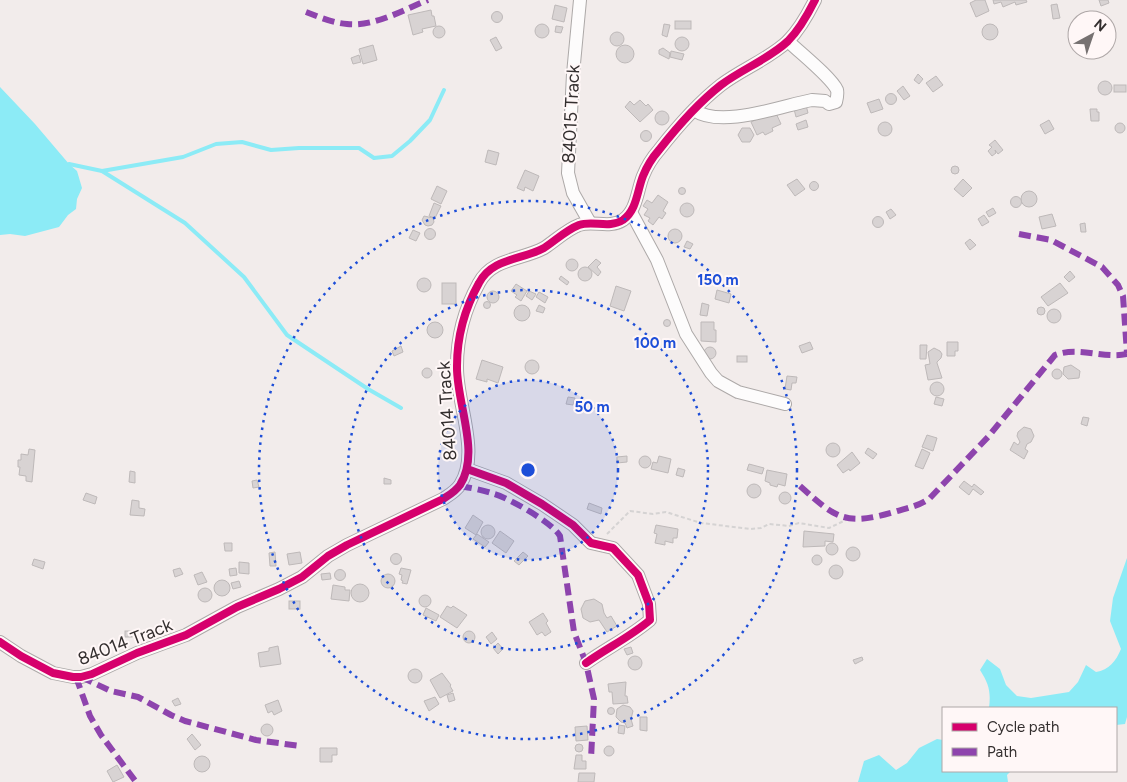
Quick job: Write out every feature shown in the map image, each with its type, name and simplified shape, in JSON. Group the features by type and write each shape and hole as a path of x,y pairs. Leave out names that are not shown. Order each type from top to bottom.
{"street":[{"name":"84015 Track","path":"580,0 573,74 568,173 573,193 590,223"},
{"path":"785,404 738,392 718,381 711,373 686,334 657,260 631,212 648,164 694,110 722,84 788,41 798,29 815,0"},
{"path":"694,110 701,116 709,118 729,118 812,100 825,101 829,104 836,102 838,96 830,81 788,41"},
{"name":"84014 Track","path":"0,642 53,673 73,678 92,674 137,653 186,634 237,607 294,582 328,556 347,545 454,492 464,478 468,454 456,368 460,331 480,280 498,264 534,252 579,225 590,223 613,224 631,212"},
{"path":"466,469 506,483 542,504 573,525 591,543 613,548 638,575 649,604 650,620 633,634 612,645 586,663"}],"path":[{"path":"595,543 614,528 630,511 654,514 666,512 701,523 752,529 761,528 769,524 789,526 799,523 829,528 848,519"}],"water":[{"path":"0,87 77,171 82,188 77,199 76,209 68,215 59,227 25,236 0,235"},
{"path":"1127,558 1127,717 1125,724 1117,725 1117,707 989,707 989,688 980,670 987,659 1000,669 1006,685 1017,696 1031,698 1069,692 1078,682 1086,665 1096,672 1112,664 1121,649 1110,621 1113,598"},
{"path":"937,739 942,740 942,772 1010,772 1007,775 1008,782 858,782 864,761 879,755 896,770 907,763 919,748"}],"building":[{"path":"976,0 985,0 989,11 976,17 970,3"},
{"path":"993,0 1026,0 1027,2 1016,5 1015,2 1003,7 1001,2 994,4"},
{"path":"1099,0 1108,0 1109,3 1101,6"},
{"path":"1057,4 1060,18 1053,19 1051,5"},
{"path":"555,5 567,8 564,22 552,19"},
{"path":"431,10 436,26 422,29 423,32 413,35 408,15"},
{"path":"497,11 503,17 497,23 491,17"},
{"path":"675,21 691,21 691,29 675,29"},
{"path":"539,24 545,24 549,31 545,38 539,38 535,34 535,28"},
{"path":"664,24 670,25 667,37 662,35"},
{"path":"990,24 998,32 990,40 982,32"},
{"path":"437,26 441,26 445,32 441,38 437,38 433,34 433,30"},
{"path":"556,26 563,27 561,33 555,32"},
{"path":"614,32 620,32 624,39 620,46 614,46 610,42 610,36"},
{"path":"496,37 502,48 496,51 490,40"},
{"path":"682,37 687,39 689,44 687,49 682,51 677,49 675,44 677,39"},
{"path":"373,45 377,60 363,64 359,49"},
{"path":"625,45 631,48 634,54 631,60 625,63 619,60 616,54 619,48"},
{"path":"663,48 670,53 669,59 659,54 659,50"},
{"path":"671,51 684,54 682,60 670,57"},
{"path":"359,55 361,62 353,64 351,58"},
{"path":"918,74 923,79 919,84 914,80"},
{"path":"936,76 943,85 933,92 926,83"},
{"path":"1105,81 1110,83 1112,88 1110,93 1105,95 1100,93 1098,88 1100,83"},
{"path":"1114,85 1126,85 1126,92 1114,92"},
{"path":"903,86 910,96 904,100 897,91"},
{"path":"891,93 897,99 891,105 885,99"},
{"path":"879,99 883,109 871,113 867,103"},
{"path":"640,100 646,106 648,104 653,110 640,122 625,107 630,101 634,105"},
{"path":"806,105 808,113 796,117 794,109"},
{"path":"1090,109 1097,109 1099,121 1091,121"},
{"path":"662,111 667,113 669,118 667,123 662,125 657,123 655,118 657,113"},
{"path":"775,111 781,124 772,128 773,131 765,135 763,132 757,135 751,122"},
{"path":"806,120 808,127 798,130 796,124"},
{"path":"1049,120 1054,129 1045,134 1040,125"},
{"path":"882,122 888,122 892,129 888,136 882,136 878,132 878,126"},
{"path":"1118,123 1122,123 1125,128 1124,132 1118,133 1115,130 1115,126"},
{"path":"742,128 750,128 754,135 750,142 742,142 738,135"},
{"path":"644,131 648,131 651,136 650,140 644,141 641,138 641,134"},
{"path":"995,140 1003,150 998,154 995,150 996,153 992,156 988,151 992,147 989,145"},
{"path":"488,150 499,153 496,165 485,162"},
{"path":"955,166 959,170 955,174 951,170"},
{"path":"525,170 539,176 533,191 525,187 524,191 517,188"},
{"path":"797,179 805,189 795,196 787,185"},
{"path":"963,179 972,188 963,197 954,189"},
{"path":"814,182 818,186 814,190 810,186"},
{"path":"437,186 447,191 441,204 431,199"},
{"path":"682,187 686,191 682,195 678,191"},
{"path":"1029,191 1035,193 1037,199 1035,205 1029,207 1023,205 1021,199 1023,193"},
{"path":"658,195 668,202 663,211 666,213 662,219 659,217 653,225 648,221 650,218 644,215 648,209 643,206 647,200 652,203"},
{"path":"1016,196 1022,202 1016,208 1010,202"},
{"path":"434,203 441,206 435,218 429,216"},
{"path":"687,203 692,205 694,210 692,215 687,217 682,215 680,210 682,205"},
{"path":"993,208 996,213 989,217 986,212"},
{"path":"891,209 896,215 890,219 886,212"},
{"path":"1052,214 1056,226 1042,229 1039,217"},
{"path":"984,215 989,222 982,226 978,219"},
{"path":"424,216 433,218 434,222 432,225 425,225 422,220"},
{"path":"876,217 880,217 883,222 882,226 876,227 873,224 873,220"},
{"path":"1085,223 1086,232 1081,232 1080,224"},
{"path":"428,229 432,229 435,234 434,238 428,239 425,236 425,232"},
{"path":"675,229 680,231 682,236 680,241 675,243 670,241 668,236 670,231"},
{"path":"413,230 420,233 416,241 409,238"},
{"path":"970,239 976,245 970,250 965,243"},
{"path":"687,241 693,244 690,249 684,247"},
{"path":"570,259 574,259 578,265 574,271 570,271 566,267 566,263"},
{"path":"596,259 601,263 597,267 601,272 598,276 588,267"},
{"path":"585,267 590,269 592,274 590,279 585,281 580,279 578,274 580,269"},
{"path":"1070,271 1075,277 1069,282 1064,277"},
{"path":"561,276 569,282 567,285 559,279"},
{"path":"424,278 429,280 431,285 429,290 424,292 419,290 417,285 419,280"},
{"path":"442,283 456,283 456,304 442,304"},
{"path":"1060,283 1068,293 1048,306 1041,297"},
{"path":"516,284 527,291 521,301 511,291"},
{"path":"616,286 631,291 624,311 610,306"},
{"path":"717,290 731,294 729,303 715,299"},
{"path":"493,291 499,297 493,303 487,297"},
{"path":"529,291 536,294 532,300 526,296"},
{"path":"539,292 548,297 545,303 536,297"},
{"path":"487,301 491,305 487,309 483,305"},
{"path":"702,303 709,305 707,316 700,315"},
{"path":"522,305 530,313 522,321 514,313"},
{"path":"539,305 545,308 543,313 536,311"},
{"path":"1041,307 1045,311 1041,315 1037,311"},
{"path":"1054,309 1059,311 1061,316 1059,321 1054,323 1049,321 1047,316 1049,311"},
{"path":"667,319 671,323 667,327 663,323"},
{"path":"435,322 441,324 443,330 441,336 435,338 429,336 427,330 429,324"},
{"path":"701,322 714,322 716,342 701,341"},
{"path":"810,342 813,349 802,353 799,346"},
{"path":"947,342 958,342 958,351 955,351 955,356 947,356"},
{"path":"920,345 927,345 926,359 920,359"},
{"path":"401,346 403,352 394,356 392,351"},
{"path":"710,347 716,353 710,359 704,353"},
{"path":"934,348 942,354 937,363 942,378 928,380 925,365 930,364 928,352"},
{"path":"737,356 747,356 747,362 737,362"},
{"path":"482,360 503,367 498,383 487,379 487,382 476,379"},
{"path":"529,360 535,360 539,367 535,374 529,374 525,370 525,364"},
{"path":"1071,365 1080,371 1079,378 1068,379 1063,374 1064,367"},
{"path":"425,368 429,368 432,373 431,377 425,378 422,375 422,371"},
{"path":"1057,369 1062,374 1057,379 1052,374"},
{"path":"787,376 797,377 796,383 792,383 791,390 785,389"},
{"path":"937,382 942,384 944,389 942,394 937,396 932,394 930,389 932,384"},
{"path":"568,397 575,398 573,405 566,404"},
{"path":"936,397 944,399 942,406 934,404"},
{"path":"1083,417 1089,418 1087,426 1081,424"},
{"path":"1024,427 1031,429 1034,436 1031,442 1027,444 1025,449 1028,451 1024,459 1010,450 1014,442 1018,445 1020,442 1017,436 1018,432"},
{"path":"927,435 937,438 933,451 922,447"},
{"path":"830,443 836,443 840,450 836,457 830,457 826,453 826,447"},
{"path":"868,448 877,454 873,459 865,453"},
{"path":"29,449 35,450 32,482 26,481 26,476 19,475 20,467 18,467 18,460 21,460 21,454 28,455"},
{"path":"922,449 930,453 923,469 915,466"},
{"path":"852,452 860,463 850,471 849,469 843,473 837,465"},
{"path":"627,456 627,462 617,463 617,457"},
{"path":"643,456 647,456 651,462 647,468 643,468 639,464 639,460"},
{"path":"659,456 671,459 668,473 651,469 653,462 657,463"},
{"path":"749,464 764,468 762,474 747,470"},
{"path":"678,468 685,470 683,477 676,475"},
{"path":"767,470 787,474 785,486 778,484 777,487 765,481"},
{"path":"130,471 135,472 135,483 129,482"},
{"path":"384,478 391,480 391,484 384,484"},
{"path":"257,480 259,487 253,488 252,481"},
{"path":"964,481 972,487 974,484 984,492 981,495 973,489 969,495 959,487"},
{"path":"754,484 759,486 761,491 759,496 754,498 749,496 747,491 749,486"},
{"path":"783,492 787,492 791,498 787,504 783,504 779,500 779,496"},
{"path":"86,493 97,497 95,504 83,500"},
{"path":"132,500 139,501 139,508 145,509 144,516 130,515"},
{"path":"589,503 602,508 601,514 587,509"},
{"path":"473,515 483,522 476,535 465,528"},
{"path":"488,525 493,527 495,532 493,537 488,539 483,537 481,532 483,527"},
{"path":"656,525 678,529 677,538 673,538 673,543 665,541 665,545 655,543 657,534 654,533"},
{"path":"500,531 514,541 506,553 492,543"},
{"path":"804,531 834,534 833,542 825,541 825,546 803,547"},
{"path":"477,534 489,542 485,547 473,539"},
{"path":"224,543 232,543 232,551 225,551"},
{"path":"830,543 834,543 838,549 834,555 830,555 826,551 826,547"},
{"path":"850,547 856,547 860,554 856,561 850,561 846,557 846,551"},
{"path":"275,552 276,566 270,566 269,553"},
{"path":"300,552 302,563 289,565 287,554"},
{"path":"523,552 528,556 519,565 514,561"},
{"path":"394,554 398,554 401,559 400,563 394,564 391,561 391,557"},
{"path":"815,555 819,555 822,560 819,565 815,565 812,562 812,558"},
{"path":"34,559 45,562 43,569 32,565"},
{"path":"239,562 249,563 249,574 239,573"},
{"path":"833,565 839,565 843,572 839,579 833,579 829,575 829,569"},
{"path":"180,568 183,574 175,577 173,570"},
{"path":"236,568 237,575 230,576 229,569"},
{"path":"401,568 411,570 407,584 402,583 402,575 399,574"},
{"path":"340,569 346,575 340,581 334,575"},
{"path":"202,572 207,582 198,585 194,575"},
{"path":"330,573 331,579 322,580 321,574"},
{"path":"385,574 391,574 395,581 391,588 385,588 381,584 381,578"},
{"path":"222,580 230,588 222,596 214,588"},
{"path":"239,581 241,587 233,589 231,583"},
{"path":"360,584 366,587 369,593 366,599 360,602 354,599 351,593 354,587"},
{"path":"333,585 350,590 349,601 331,599"},
{"path":"205,588 210,590 212,595 210,600 205,602 200,600 198,595 200,590"},
{"path":"425,595 431,601 425,607 419,601"},
{"path":"594,599 602,604 607,618 611,616 617,626 607,632 599,620 590,622 583,618 581,609 585,601"},
{"path":"289,601 300,601 300,609 289,609"},
{"path":"447,606 451,608 453,606 467,615 457,628 440,617"},
{"path":"426,608 439,615 436,621 423,615"},
{"path":"543,613 548,621 546,623 551,632 545,636 542,632 537,635 529,622"},
{"path":"125,631 132,631 132,637 125,637"},
{"path":"467,631 471,631 475,637 471,643 467,643 463,639 463,635"},
{"path":"492,632 497,639 491,644 486,637"},
{"path":"498,643 503,649 498,654 493,648"},
{"path":"278,646 281,664 260,667 258,653 269,651 269,648"},
{"path":"631,647 633,653 627,655 624,649"},
{"path":"632,656 638,656 642,663 638,670 632,670 628,666 628,660"},
{"path":"862,657 863,660 855,664 853,660"},
{"path":"412,669 418,669 422,676 418,683 412,683 408,679 408,673"},
{"path":"442,673 453,691 440,698 430,680"},
{"path":"626,682 625,696 627,696 628,703 613,704 612,692 609,692 608,684"},
{"path":"453,693 455,700 449,702 447,695"},
{"path":"435,697 439,704 429,711 424,701"},
{"path":"178,698 181,704 175,706 172,701"},
{"path":"278,700 282,711 274,715 272,711 268,713 265,705"},
{"path":"623,705 630,707 633,711 631,719 633,726 627,728 625,723 616,717 617,709"},
{"path":"611,707 615,711 611,715 607,711"},
{"path":"640,717 647,717 647,731 640,730"},
{"path":"265,724 269,724 273,730 269,736 265,736 261,732 261,728"},
{"path":"619,725 625,726 624,734 618,733"},
{"path":"587,726 588,740 576,741 575,727"},
{"path":"192,734 201,745 195,750 187,739"},
{"path":"579,744 583,748 579,752 575,748"},
{"path":"607,746 611,746 614,751 613,755 607,756 604,753 604,749"},
{"path":"320,748 337,748 337,755 332,755 332,762 320,762"},
{"path":"576,755 582,755 582,761 586,761 586,769 574,769"},
{"path":"202,756 210,764 202,772 194,764"},
{"path":"117,765 124,777 113,782 107,771"},
{"path":"579,773 595,773 594,782 578,782"}],"waterway":[{"path":"102,171 183,157 216,144 242,142 271,150 359,148 374,158 392,156 430,120 444,90"},
{"path":"69,164 102,171 185,223 244,277 287,335 368,389 401,408"}],"marked path":[{"path":"306,12 326,20 347,24 368,23 388,17 428,0"},
{"path":"1019,234 1051,240 1102,267 1118,285 1123,296 1127,353"},
{"path":"800,486 823,506 842,517 852,519 877,516 917,505 930,498 988,437 1055,355 1073,352 1109,355 1127,354"},
{"path":"460,486 486,491 510,500 540,518 560,536 574,632 586,663 594,699 591,759"},
{"path":"76,677 90,716 101,735 136,782"},
{"path":"81,677 111,691 138,697 185,721 256,740 300,746"}],"cycle path":[{"path":"0,642 53,673 73,677 92,674 137,653 186,635 237,607 279,589 302,577 328,556 347,545 443,499 454,491 460,485 466,472 468,458 466,427 458,380 458,345 463,323 479,283 485,275 499,264 544,248 574,227 590,223 618,223 628,216 634,206 643,176 650,162 680,124 721,85 788,41 803,22 815,0"},
{"path":"467,469 506,483 573,525 591,543 613,548 638,575 649,604 650,620 635,632 586,663"}]}
